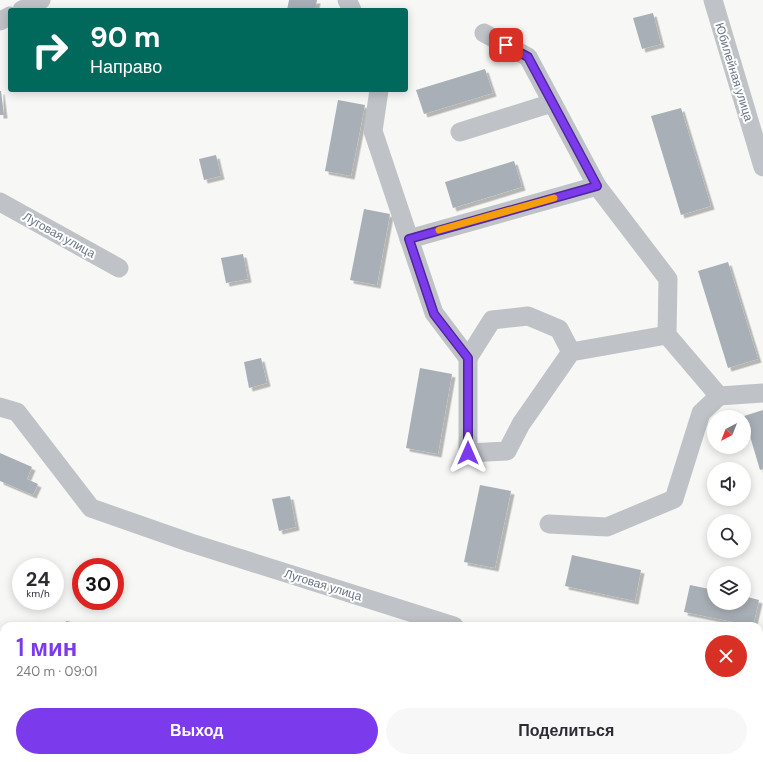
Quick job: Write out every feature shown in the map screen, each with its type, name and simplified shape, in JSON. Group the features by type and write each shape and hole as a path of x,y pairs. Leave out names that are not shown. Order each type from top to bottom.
{"street":[{"path":"26,8 41,0"},
{"name":"Юбилейная улица","path":"713,0 757,127 763,167"},
{"path":"484,33 528,57 597,186 668,279 668,335 719,396"},
{"path":"379,92 373,131 434,314 468,358"},
{"path":"460,132 552,103"},
{"path":"409,239 597,186"},
{"name":"Луговая улица","path":"0,202 119,268"},
{"path":"571,352 559,329 528,316 492,320 468,358 468,453 507,451 521,424 571,352 668,335"},
{"path":"549,524 607,527 674,499 701,413 719,396 763,393"},
{"name":"Луговая улица","path":"0,407 17,412 91,508 191,543 441,622"}],"building":[{"path":"289,0 317,0 315,8 287,8"},
{"path":"653,13 661,44 642,49 633,18"},
{"path":"485,69 493,93 424,114 416,90"},
{"path":"1,91 4,115 0,115"},
{"path":"338,100 365,105 351,176 325,171"},
{"path":"681,108 711,206 681,215 651,116"},
{"path":"216,155 221,176 204,180 199,159"},
{"path":"514,161 522,187 453,208 445,182"},
{"path":"364,209 390,214 377,285 350,280"},
{"path":"243,254 248,279 226,283 221,258"},
{"path":"728,262 758,359 728,368 698,271"},
{"path":"261,358 267,383 249,388 244,362"},
{"path":"420,368 452,374 438,454 406,448"},
{"path":"763,410 763,469 760,470 751,440 751,414"},
{"path":"0,453 32,467 27,479 38,484 33,495 0,481"},
{"path":"480,485 511,491 495,568 464,562"},
{"path":"290,496 296,527 279,531 272,499"},
{"path":"572,555 641,570 635,601 565,586"},
{"path":"690,585 707,589 707,610 751,610 751,598 759,600 754,622 733,622 684,612"}],"slow traffic":[{"path":"439,230 554,198"}],"route":[{"path":"468,453 468,358 434,314 409,239 597,186 528,57 506,45"}]}
